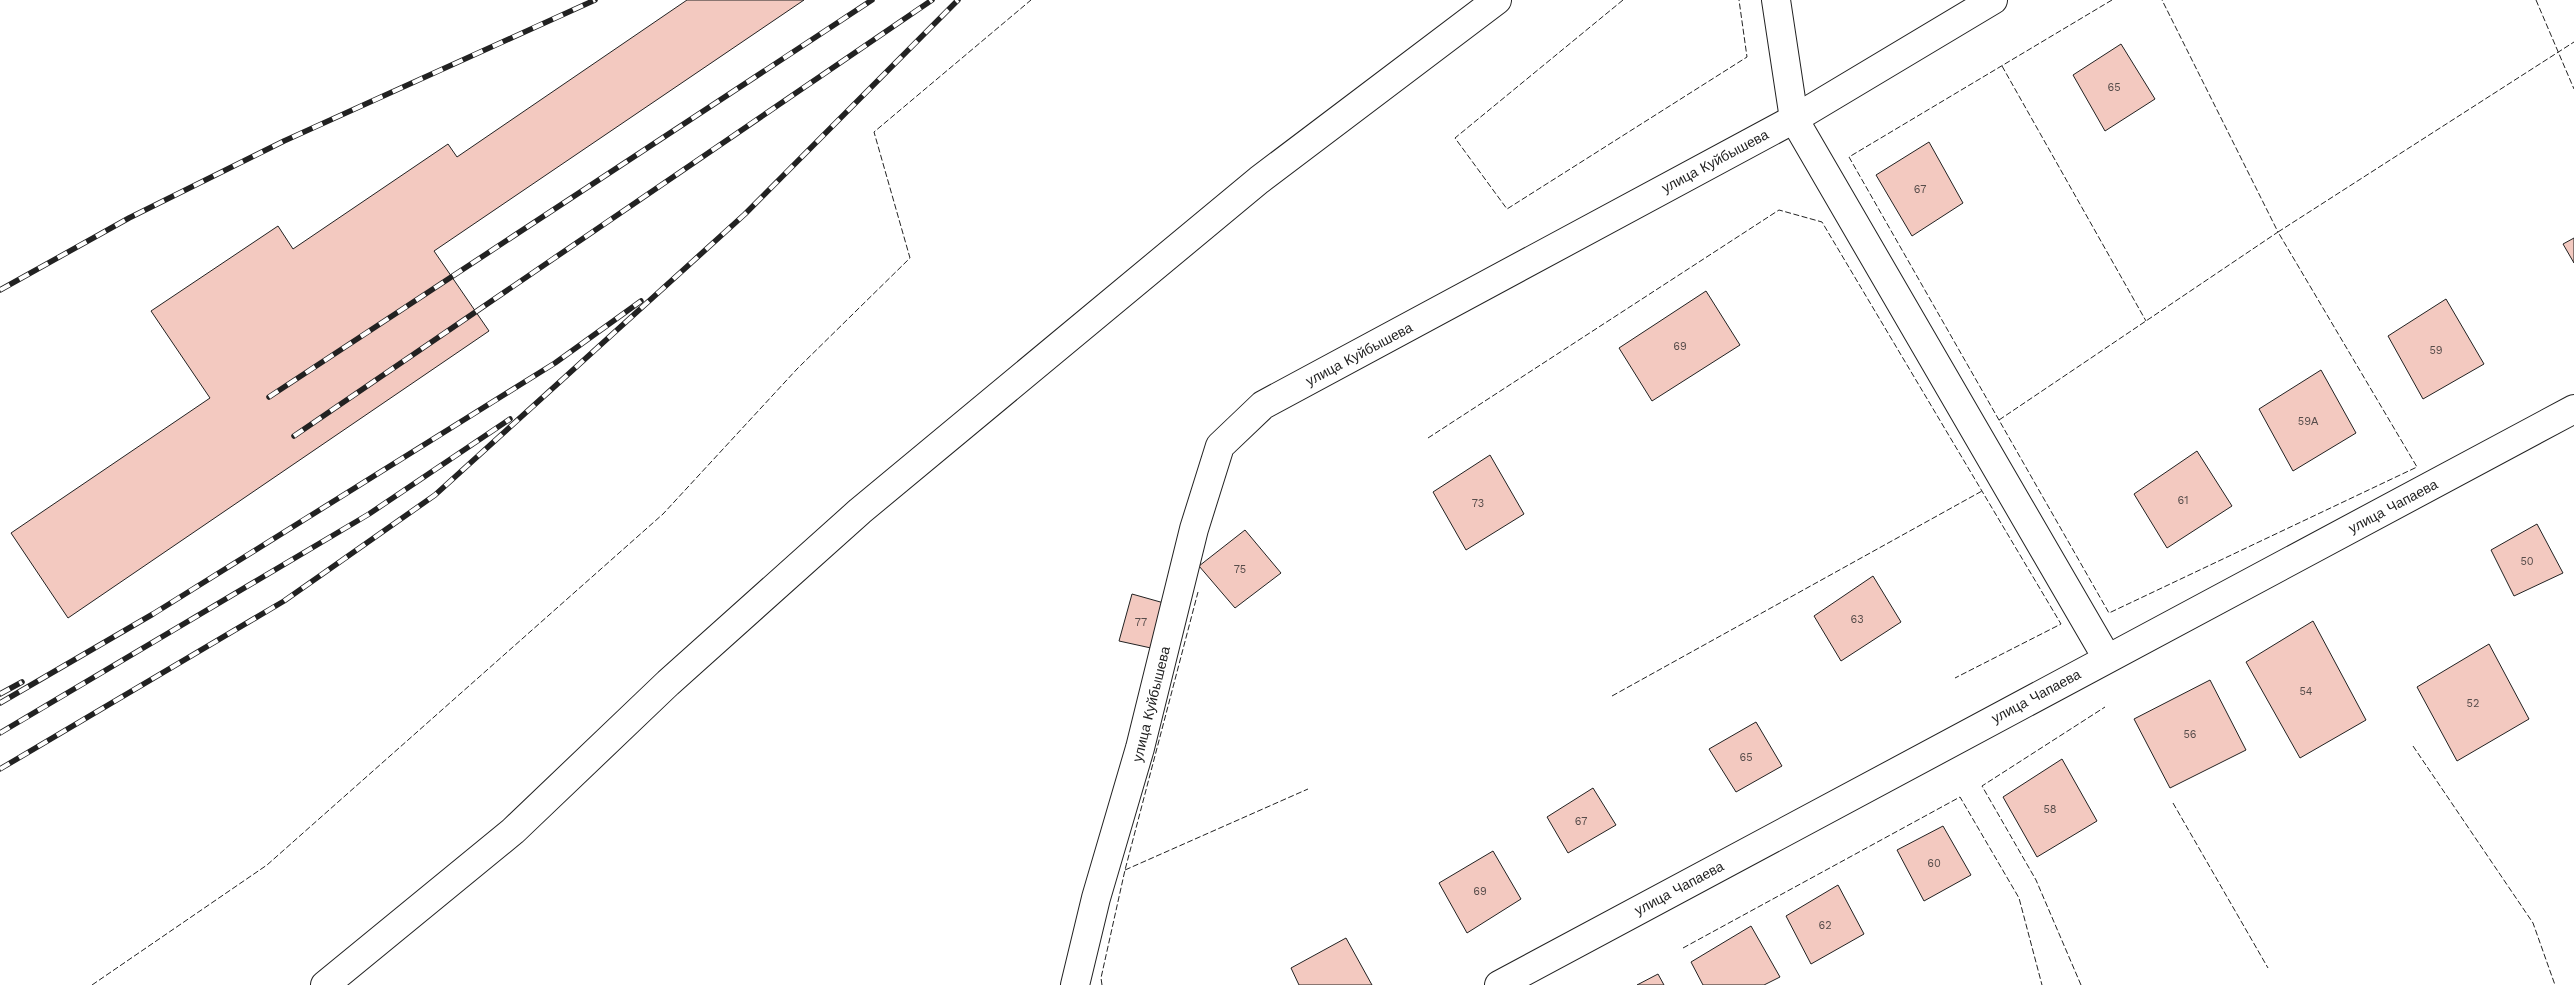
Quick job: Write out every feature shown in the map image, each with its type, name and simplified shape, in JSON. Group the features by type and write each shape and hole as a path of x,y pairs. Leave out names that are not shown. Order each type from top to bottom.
{"street":[{"path":"325,985 513,831 668,683 860,510 1260,180 1496,0"},
{"path":"1776,0 1794,119 2107,658"},
{"name":"улица Куйбышева","path":"1075,985 1096,898 1140,748 1194,529 1220,446 1263,406 1794,119 1992,0"},
{"name":"улица Чапаева","path":"1499,985 2574,409"}],"building":[{"path":"687,0 804,0 434,251 489,331 68,618 11,533 210,398 151,311 278,226 293,249 448,144 457,157"},
{"path":"2121,44 2155,99 2105,131 2073,75"},
{"path":"1929,142 1963,203 1912,236 1876,175"},
{"path":"2574,238 2574,263 2563,244"},
{"path":"1706,291 1740,345 1652,401 1619,348"},
{"path":"2446,299 2484,364 2423,399 2388,336"},
{"path":"2321,370 2356,433 2293,471 2259,409"},
{"path":"2197,451 2232,506 2167,548 2134,494"},
{"path":"1490,455 1524,514 1466,550 1433,492"},
{"path":"2537,524 2563,573 2514,596 2491,550"},
{"path":"1245,530 1281,573 1235,608 1199,566"},
{"path":"1873,576 1901,622 1841,661 1814,616"},
{"path":"1132,594 1164,603 1151,648 1119,641"},
{"path":"2313,621 2366,720 2300,758 2246,662"},
{"path":"2489,644 2529,719 2457,761 2417,687"},
{"path":"2210,680 2246,750 2170,788 2134,719"},
{"path":"1756,722 1782,766 1736,792 1709,749"},
{"path":"2062,759 2097,821 2037,857 2003,797"},
{"path":"1593,788 1616,825 1568,853 1547,817"},
{"path":"1943,826 1971,875 1924,901 1897,850"},
{"path":"1493,851 1521,899 1467,933 1439,883"},
{"path":"1838,885 1864,934 1811,964 1786,916"},
{"path":"1751,926 1780,977 1764,985 1703,985 1691,962"},
{"path":"1346,938 1372,985 1299,985 1291,968"},
{"path":"1658,974 1664,985 1637,985"}],"railway":[{"path":"0,290 129,218 284,141 595,0"},
{"path":"269,397 872,0"},
{"path":"294,436 932,0"},
{"path":"0,769 284,601 435,495 745,214 958,0"},
{"path":"0,703 153,614 555,363 641,301"},
{"path":"0,733 369,514 510,419"},
{"path":"0,694 22,682"}],"fence":[{"path":"92,985 267,865 663,514 797,369 910,258 874,132 1031,0"},
{"path":"1623,0 1455,138 1507,209 1747,57 1739,0"},
{"path":"2112,0 1849,157 2109,613 2417,467 2278,232 2574,42"},
{"path":"1999,420 2278,232 2162,0"},
{"path":"2536,0 2574,89"},
{"path":"2002,66 2146,321"},
{"path":"1428,438 1779,210 1822,222 2061,624 1955,678"},
{"path":"1612,696 1982,491"},
{"path":"1102,985 1101,978 1125,870 1198,592"},
{"path":"2081,985 2036,880 1982,786 2105,707"},
{"path":"2413,746 2533,923 2555,985"},
{"path":"1125,870 1308,789"},
{"path":"1683,948 1960,797 2019,898 2042,985"},
{"path":"2173,803 2268,968"}]}
